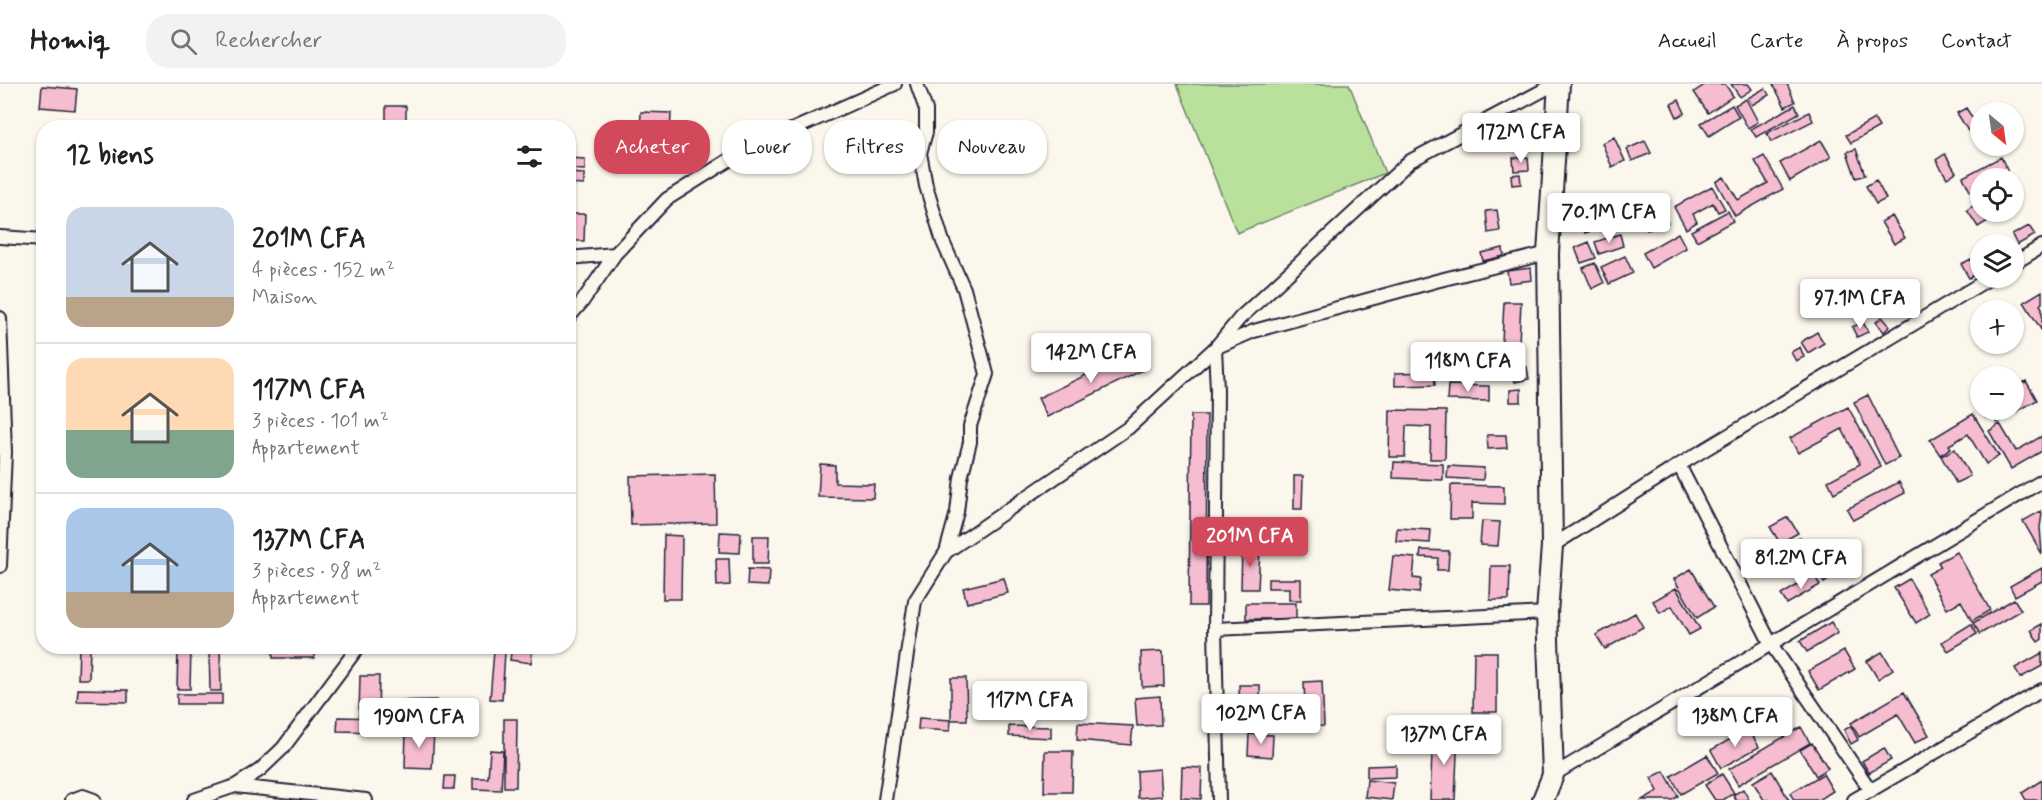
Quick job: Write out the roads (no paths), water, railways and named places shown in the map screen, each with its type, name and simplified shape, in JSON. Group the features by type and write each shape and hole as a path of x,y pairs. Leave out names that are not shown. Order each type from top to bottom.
{"main road":[{"path":"1543,800 1553,774 1547,613 1552,546 1548,253 1557,84"}],"street":[{"path":"576,309 615,254 667,199 740,153 895,84"},
{"path":"885,800 915,601 946,552 957,512 961,478 970,442 970,426 987,375 964,289 943,242 926,186 920,153 926,132 926,110 917,84"},
{"path":"946,552 1128,428 1215,348 1240,318 1410,161 1557,84"},
{"path":"0,237 36,239"},
{"path":"2024,257 2042,246"},
{"path":"1215,348 1254,331 1436,280 1548,253"},
{"path":"576,257 615,254"},
{"path":"1552,546 1679,465 1973,288"},
{"path":"0,318 5,453 0,566"},
{"path":"1215,348 1217,390 1215,629 1219,800"},
{"path":"1679,465 1771,644 1871,791"},
{"path":"1553,774 2042,481"},
{"path":"1215,629 1547,613"},
{"path":"194,800 235,786 260,770 283,748 353,654"},
{"path":"1854,800 2042,690"},
{"path":"235,786 366,800"},
{"path":"72,800 83,796 94,800"}]}
